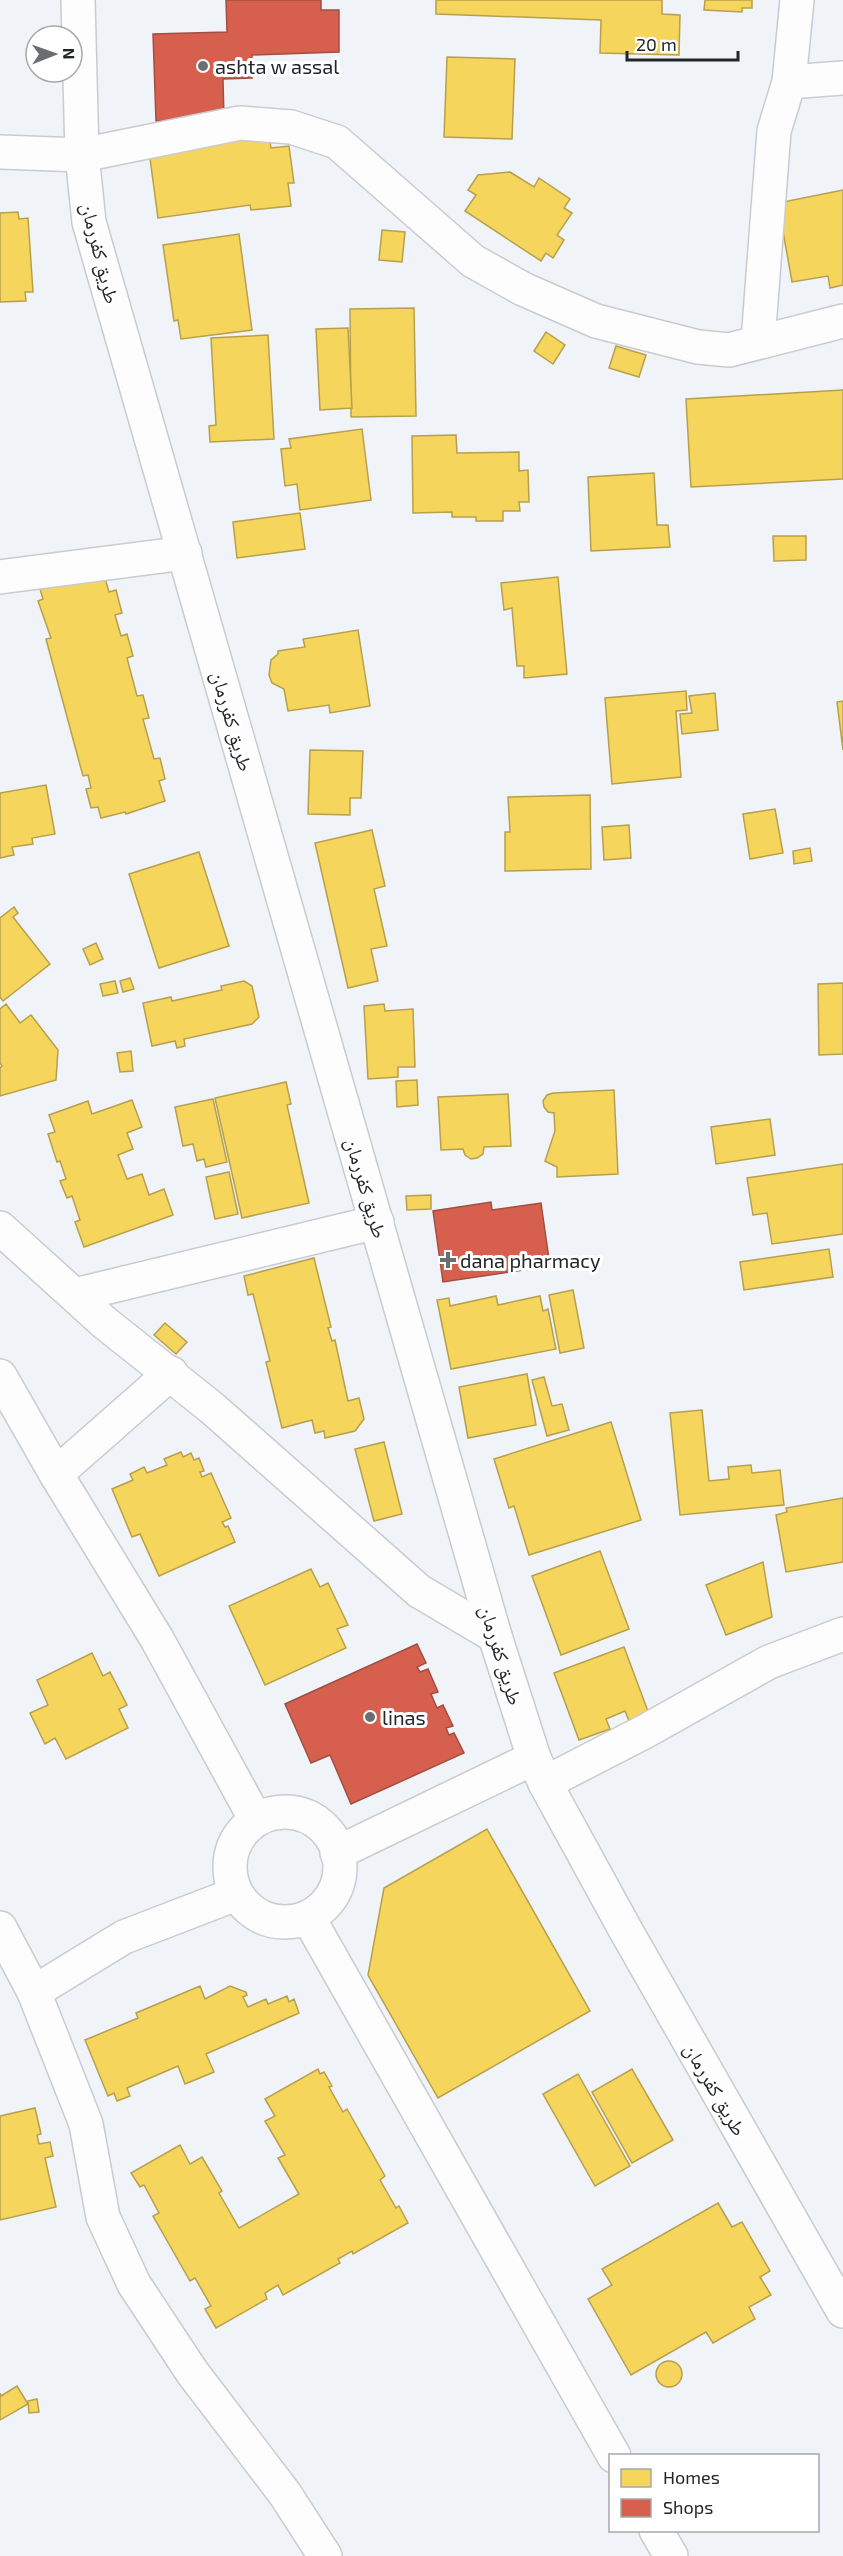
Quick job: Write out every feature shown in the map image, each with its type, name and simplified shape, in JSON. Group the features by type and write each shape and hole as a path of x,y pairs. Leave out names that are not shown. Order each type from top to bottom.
{"street":[{"name":"طريق كفررمان","path":"78,0 82,155 88,222 495,1636 540,1771 625,1929 843,2311"},
{"path":"758,341 774,131 789,81 797,0"},
{"path":"789,81 843,78"},
{"path":"0,152 82,155 240,123 291,127 337,142 473,261 523,289 596,321 698,347 729,350 843,321"},
{"path":"0,577 185,553"},
{"path":"75,1295 377,1222"},
{"path":"0,1228 105,1323 171,1373 419,1591 495,1636"},
{"path":"56,1474 171,1373"},
{"path":"0,1376 56,1474 157,1639 256,1820"},
{"path":"338,1853 540,1771 644,1732 769,1662 843,1634"},
{"path":"293,1811 316,1820 333,1839 338,1853 340,1863 337,1888 322,1908 301,1920 276,1922 253,1913 236,1894 229,1871 233,1846 247,1826 269,1813 293,1811"},
{"path":"34,1992 124,1937 236,1894"},
{"path":"308,1917 613,2454"},
{"path":"0,1928 34,1992 86,2124 103,2217 134,2284 192,2372 285,2494 326,2556"},
{"path":"657,2532 671,2556"}],"building: Homes":[{"path":"436,0 662,0 662,14 680,15 679,55 600,53 601,20 436,14"},
{"path":"705,0 752,0 752,8 742,8 742,12 704,10"},
{"path":"447,57 515,59 512,139 444,137"},
{"path":"269,136 271,148 289,146 294,183 288,183 291,206 251,210 250,205 158,218 149,151"},
{"path":"510,172 534,187 539,178 570,199 564,208 572,213 557,235 564,240 553,258 546,253 541,261 465,211 476,195 468,190 478,175"},
{"path":"843,190 843,285 830,288 828,276 792,282 778,203"},
{"path":"18,212 19,219 28,218 33,292 25,292 26,301 0,302 0,213"},
{"path":"382,230 405,232 402,262 379,260"},
{"path":"239,234 252,330 181,339 178,320 174,321 163,245"},
{"path":"414,308 416,416 351,417 350,309"},
{"path":"348,328 352,408 320,410 316,329"},
{"path":"546,332 565,345 553,364 534,351"},
{"path":"268,335 274,439 210,442 209,426 216,425 211,338"},
{"path":"616,346 646,355 639,377 609,368"},
{"path":"843,390 843,479 691,487 686,399"},
{"path":"362,429 371,500 300,510 297,484 285,486 281,449 291,448 289,439"},
{"path":"456,435 457,453 519,452 519,471 528,470 529,502 519,502 520,511 503,511 503,521 476,521 476,517 452,517 452,512 413,513 412,436"},
{"path":"654,473 657,525 668,525 670,547 591,551 588,477"},
{"path":"300,513 305,549 237,558 233,522"},
{"path":"773,536 806,536 806,560 774,561"},
{"path":"103,571 109,592 116,590 122,613 115,615 121,636 127,634 133,656 127,658 137,696 143,695 149,718 143,719 154,759 160,758 165,779 159,781 165,801 126,814 125,812 101,818 98,807 91,808 86,789 91,788 88,775 83,776 46,639 51,638 38,601 43,599 40,589"},
{"path":"558,577 567,674 524,678 524,666 517,666 512,608 504,610 501,583"},
{"path":"358,630 370,706 330,713 329,705 288,711 284,689 272,683 269,675 271,660 278,654 278,651 305,647 303,639"},
{"path":"686,691 687,710 676,711 681,777 612,784 605,698"},
{"path":"715,693 718,730 682,734 680,714 692,713 689,696"},
{"path":"843,701 843,750 837,702"},
{"path":"310,750 363,751 361,798 350,798 350,815 308,814"},
{"path":"46,785 55,834 32,838 33,844 12,847 14,855 0,858 0,793"},
{"path":"590,795 591,869 505,871 505,832 510,832 508,797"},
{"path":"775,809 783,853 750,859 743,814"},
{"path":"629,825 631,858 604,860 602,827"},
{"path":"372,830 385,886 374,889 387,946 371,949 378,981 348,988 315,843"},
{"path":"810,848 812,861 794,864 793,851"},
{"path":"199,852 229,946 159,968 129,874"},
{"path":"14,907 18,913 13,917 50,964 3,1001 0,997 0,918"},
{"path":"96,943 103,959 90,965 83,949"},
{"path":"130,978 134,989 123,992 120,981"},
{"path":"115,981 118,993 103,996 100,984"},
{"path":"244,981 252,986 259,1017 252,1024 184,1039 185,1046 177,1048 175,1041 152,1046 143,1003 171,997 172,1001 222,990 221,986"},
{"path":"843,983 843,1054 819,1055 818,984"},
{"path":"6,1004 20,1023 31,1015 58,1050 56,1080 0,1096 0,1068 2,1066 0,1063 0,1009"},
{"path":"384,1004 385,1011 413,1009 415,1067 398,1067 398,1077 368,1079 364,1006"},
{"path":"131,1051 133,1071 120,1072 117,1053"},
{"path":"417,1080 418,1105 397,1107 396,1081"},
{"path":"286,1082 291,1104 287,1105 309,1203 242,1218 215,1098"},
{"path":"614,1090 618,1174 557,1177 557,1167 545,1161 555,1131 554,1113 548,1112 543,1101 547,1095 553,1093"},
{"path":"508,1094 511,1146 484,1147 483,1154 471,1159 465,1155 463,1149 441,1150 438,1097"},
{"path":"213,1099 227,1162 206,1167 204,1159 197,1161 193,1144 183,1146 175,1107"},
{"path":"132,1100 142,1127 127,1133 133,1149 118,1155 127,1179 142,1174 149,1195 164,1189 173,1215 84,1247 75,1222 80,1220 72,1196 67,1198 60,1181 66,1179 60,1161 57,1162 48,1134 55,1132 49,1115 88,1101 92,1114"},
{"path":"770,1119 775,1155 716,1164 711,1127"},
{"path":"843,1164 843,1234 772,1244 767,1213 753,1215 747,1178"},
{"path":"229,1172 238,1214 215,1219 206,1177"},
{"path":"431,1195 431,1209 407,1210 406,1196"},
{"path":"829,1249 833,1277 744,1290 740,1262"},
{"path":"314,1258 331,1327 328,1328 332,1341 335,1340 348,1401 359,1398 364,1419 355,1431 325,1438 324,1431 315,1433 312,1420 282,1428 266,1362 270,1361 253,1294 248,1295 244,1276"},
{"path":"573,1290 584,1348 560,1353 549,1295"},
{"path":"496,1296 498,1305 540,1296 543,1311 548,1309 556,1349 451,1369 437,1300 449,1298 450,1306"},
{"path":"165,1323 187,1342 176,1354 154,1335"},
{"path":"527,1374 536,1425 468,1438 459,1387"},
{"path":"544,1377 552,1406 562,1404 569,1430 547,1436 532,1380"},
{"path":"702,1410 709,1481 729,1479 728,1467 751,1465 752,1473 780,1470 784,1505 680,1515 670,1413"},
{"path":"611,1422 641,1520 529,1555 514,1506 509,1508 494,1459"},
{"path":"384,1442 402,1514 374,1521 355,1449"},
{"path":"181,1452 183,1457 191,1453 194,1460 199,1458 204,1471 200,1472 202,1477 211,1473 231,1518 222,1522 225,1527 228,1526 235,1542 159,1576 140,1534 132,1537 112,1489 133,1480 130,1474 144,1467 147,1473 167,1465 164,1459"},
{"path":"843,1498 843,1562 786,1572 776,1515 787,1512 786,1508"},
{"path":"600,1551 629,1629 561,1655 532,1576"},
{"path":"763,1562 772,1617 726,1635 706,1585"},
{"path":"311,1569 320,1587 328,1583 348,1625 337,1629 346,1648 265,1685 229,1606"},
{"path":"624,1647 649,1714 629,1721 625,1711 606,1719 610,1729 579,1740 554,1673"},
{"path":"92,1653 103,1676 110,1672 127,1705 119,1709 128,1728 66,1759 55,1738 45,1744 30,1713 48,1705 37,1680"},
{"path":"487,1829 590,2011 438,2098 368,1975 384,1888"},
{"path":"200,1986 205,1999 230,1986 246,1992 247,1995 243,1997 248,2007 266,1999 268,2004 287,1996 289,2002 294,1999 299,2013 206,2054 214,2072 185,2084 178,2066 127,2088 130,2096 117,2101 114,2093 108,2096 85,2040 138,2018 136,2013"},
{"path":"318,2069 320,2074 324,2072 332,2086 329,2087 343,2112 347,2109 385,2176 380,2180 396,2208 399,2206 408,2223 353,2254 352,2251 338,2259 340,2263 283,2295 278,2285 265,2293 267,2299 216,2328 205,2309 211,2306 195,2278 190,2281 153,2216 159,2213 144,2185 140,2187 131,2173 180,2145 190,2164 202,2157 222,2191 219,2193 239,2228 299,2194 278,2158 285,2155 265,2121 275,2116 265,2099"},
{"path":"632,2069 673,2140 632,2163 592,2092"},
{"path":"578,2074 630,2166 595,2186 543,2094"},
{"path":"35,2108 41,2134 37,2135 39,2144 50,2142 53,2156 45,2158 56,2207 0,2220 0,2116"},
{"path":"718,2203 732,2227 742,2222 770,2271 760,2277 771,2295 749,2307 755,2319 713,2343 706,2332 631,2375 588,2299 612,2285 602,2269"},
{"path":"669,2361 678,2365 682,2374 678,2383 669,2387 660,2383 656,2374 660,2365"},
{"path":"17,2386 28,2404 0,2420 0,2393 1,2396"},
{"path":"37,2399 39,2412 29,2413 28,2401"}],"building: Shops":[{"name":"ashta w assal","path":"226,0 321,0 321,10 339,10 339,52 252,55 252,78 223,79 224,119 156,121 153,34 227,32"},
{"path":"491,1202 492,1210 541,1203 550,1266 443,1282 433,1211"},
{"name":"linas","path":"417,1644 426,1663 417,1667 420,1672 428,1669 438,1692 431,1694 437,1708 443,1705 453,1726 446,1728 449,1735 454,1733 464,1753 351,1804 330,1755 311,1763 285,1704"}],"place":[{"name":"ashta w assal","path":"203,66"},
{"name":"dana pharmacy","path":"448,1260"},
{"name":"linas","path":"370,1717"}]}
